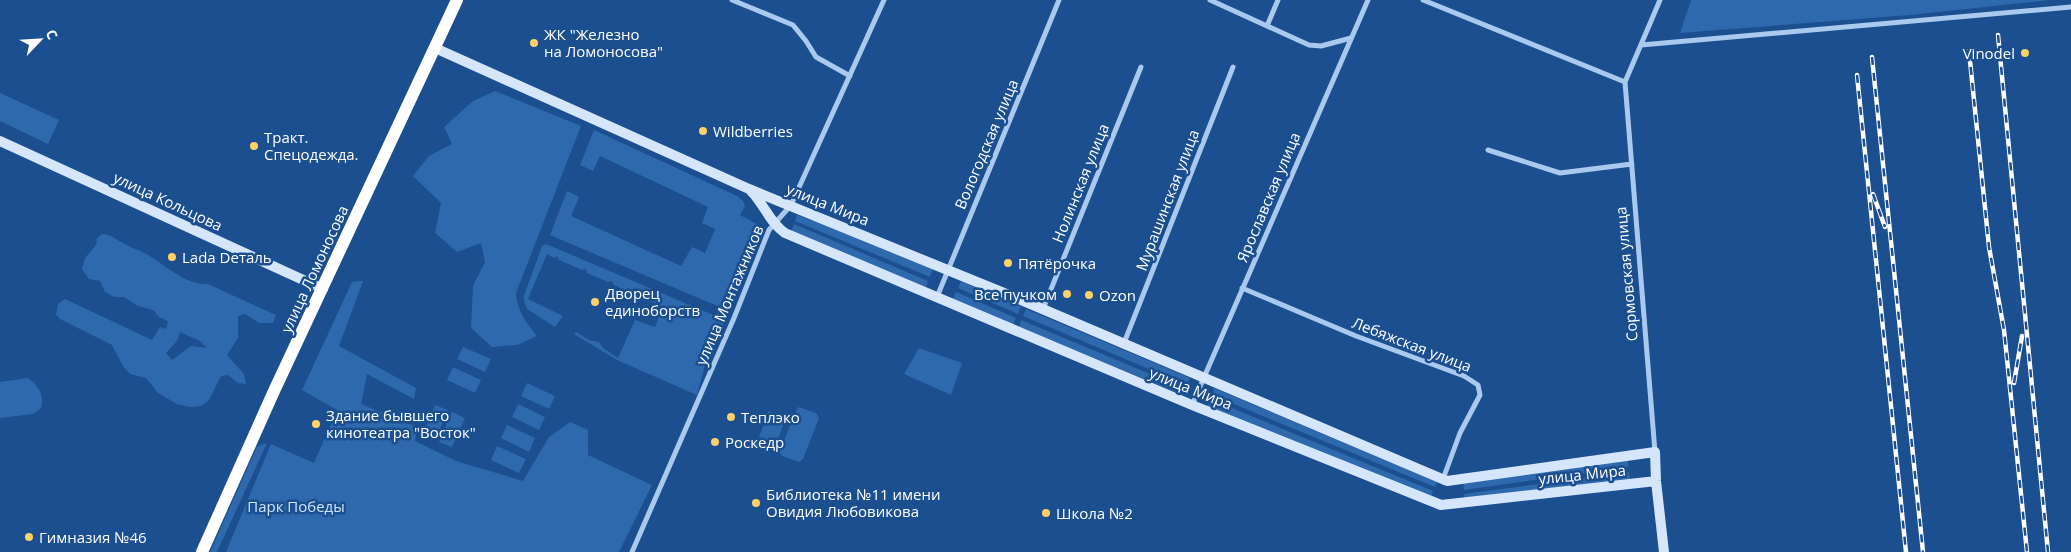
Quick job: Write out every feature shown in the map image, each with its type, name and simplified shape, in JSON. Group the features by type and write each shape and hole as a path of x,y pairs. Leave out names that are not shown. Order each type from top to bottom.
{"highway":[{"name":"улица Ломоносова","path":"202,552 270,401 457,0"}],"street":[{"path":"732,0 793,25 816,57 850,76"},
{"name":"улица Монтажников","path":"632,552 774,223 791,205 884,0"},
{"name":"Вологодская улица","path":"936,297 1059,0"},
{"path":"1210,0 1309,45 1321,46 1351,38"},
{"path":"1267,26 1278,0"},
{"name":"Ярославская улица","path":"1192,405 1368,0"},
{"path":"1424,0 1625,82"},
{"path":"1440,6 1442,0"},
{"name":"Сормовская улица","path":"1660,0 1625,82 1656,481 1664,552"},
{"path":"1641,46 2071,7"},
{"name":"улица Мира","path":"436,48 749,189 1043,308 1443,480 1447,481 1655,452"},
{"name":"Нолинская улица","path":"1043,308 1141,67"},
{"name":"Мурашинская улица","path":"1124,343 1233,67"},
{"name":"улица Кольцова","path":"0,141 323,290"},
{"path":"1488,150 1560,174 1632,164"},
{"name":"улица Мира","path":"749,189 760,200 774,223 785,233 1192,405 1441,505 1656,481"},
{"name":"Лебяжская улица","path":"1242,288 1356,336 1464,376 1478,385 1480,395 1460,432 1443,480"}],"green space":[{"path":"1691,0 2051,0 1910,15 1680,33"},
{"path":"495,91 581,126 516,293 520,311 537,336 517,345 492,347 471,328 473,286 485,262 481,243 457,252 435,233 441,203 413,176 429,156 452,144 444,127 473,101"},
{"path":"0,93 59,120 48,144 0,121"},
{"path":"594,130 737,196 743,201 745,206 740,215 757,224 739,267 746,268 729,311 550,235 567,191 579,197 571,216 681,266 692,247 705,253 715,229 702,223 708,207 600,156 593,171 580,165"},
{"path":"797,215 813,221 814,219 933,269 930,277 795,221"},
{"path":"794,224 928,281 926,287 791,232"},
{"path":"102,234 111,236 148,255 184,278 208,284 276,315 273,323 259,323 245,314 238,316 238,338 227,355 244,374 246,384 238,383 228,375 221,376 209,400 201,406 190,407 177,404 158,393 146,378 130,374 123,366 112,345 60,319 56,315 58,304 65,299 152,340 160,327 166,329 168,321 159,317 153,310 138,306 124,297 114,297 105,292 100,281 89,279 82,269 85,258 96,245 97,238","holes":["180,332 200,341 207,348 191,346 172,360 166,353 177,341"]},
{"path":"546,244 725,320 706,361 697,395 617,360 574,334 576,332 589,340 599,342 603,348 618,358 635,320 655,327 663,307 642,297 641,294 637,295 614,285 612,281 608,282 587,273 586,269 582,270 559,260 557,256 554,258 547,254 528,299 563,316 555,327 527,309 524,296 542,246"},
{"name":"Парк Победы","path":"363,281 339,346 416,388 414,399 367,374 361,404 417,427 415,441 456,461 523,481 549,437 570,422 588,430 588,455 652,485 619,552 226,552 271,444 314,463 337,410 302,390 352,282"},
{"path":"961,281 1021,307 1018,314 958,288"},
{"path":"956,292 1016,318 1013,325 953,299"},
{"path":"1026,309 1190,378 1187,385 1023,316"},
{"path":"1021,320 1186,389 1183,395 1019,327"},
{"path":"463,347 491,359 485,372 457,359"},
{"path":"919,348 962,363 951,395 904,374"},
{"path":"453,367 481,380 475,393 447,380"},
{"path":"28,378 40,391 42,399 41,408 33,414 0,418 0,382"},
{"path":"527,383 555,396 549,409 521,396"},
{"path":"1214,388 1437,482 1435,487 1212,395"},
{"path":"1210,399 1433,491 1431,497 1207,406"},
{"path":"518,404 545,417 539,430 512,417"},
{"path":"435,405 448,410 435,440 423,435"},
{"path":"798,407 816,413 819,418 803,459 799,462 782,456 779,452"},
{"path":"769,411 785,420 776,445 759,437"},
{"path":"452,412 465,418 452,447 439,442"},
{"path":"507,425 535,438 529,452 501,438"},
{"path":"267,443 217,552 210,552 257,447"},
{"path":"497,446 526,459 519,473 491,460"},
{"path":"1628,460 1628,467 1464,490 1463,482"},
{"path":"1629,472 1630,479 1465,500 1464,494"}],"railway":[{"path":"1998,35 2048,552"},
{"path":"1969,51 1989,247 2004,330 2027,552"},
{"path":"1872,57 1923,552"},
{"path":"1857,75 1906,552"},
{"path":"1873,194 1885,227"},
{"path":"2014,383 2022,336"}],"place":[{"name":"ЖК \"Железно на Ломоносова\"","path":"534,43"},
{"name":"Vinodel","path":"2025,53"},
{"name":"Wildberries","path":"703,131"},
{"name":"Тракт. Спецодежда.","path":"254,146"},
{"name":"Lada Dеталь","path":"172,257"},
{"name":"Пятёрочка","path":"1008,263"},
{"name":"Все пучком","path":"1067,294"},
{"name":"Ozon","path":"1089,295"},
{"name":"Дворец единоборств","path":"595,302"},
{"name":"Теплэко","path":"731,417"},
{"name":"Здание бывшего кинотеатра \"Восток\"","path":"316,424"},
{"name":"Роскедр","path":"715,442"},
{"name":"Библиотека №11 имени Овидия Любовикова","path":"756,503"},
{"name":"Школа №2","path":"1046,513"},
{"name":"Гимназия №46","path":"29,537"}]}
